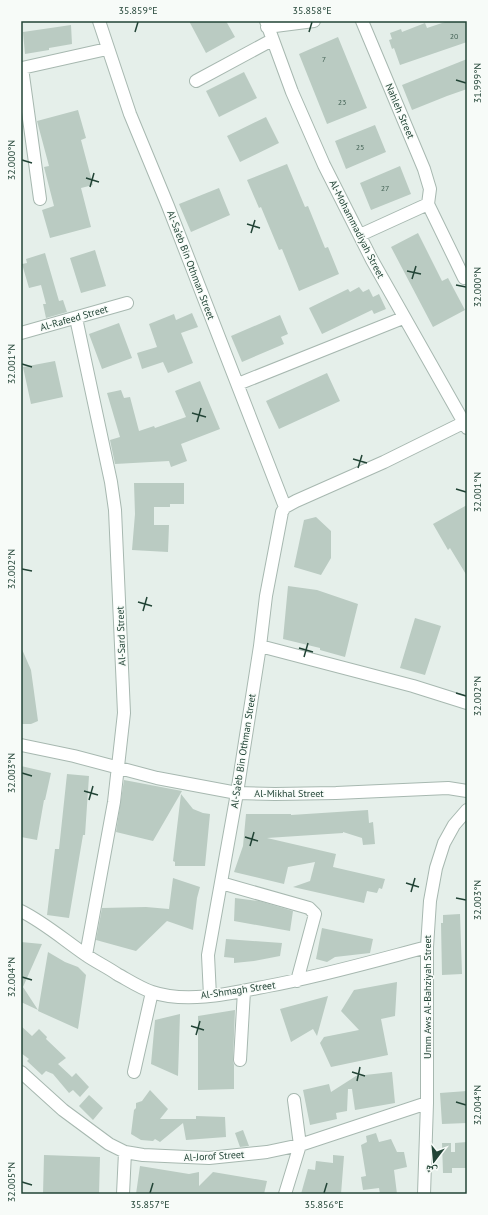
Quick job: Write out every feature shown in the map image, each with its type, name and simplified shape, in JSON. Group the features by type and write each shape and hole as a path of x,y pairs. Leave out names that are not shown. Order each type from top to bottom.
{"street":[{"name":"Al-Sa‘eb Bin Othman Street","path":"98,21 130,114 168,206 285,507 282,512 266,596 260,646 237,793 208,955 210,996"},
{"path":"266,24 314,21"},
{"name":"Nahleh Street","path":"362,21 424,169 430,189 428,204 464,278"},
{"name":"Al-Mohammadiyah Street","path":"266,24 292,92 324,165 403,318 466,424"},
{"path":"196,80 272,40"},
{"path":"40,199 22,68 107,49"},
{"path":"360,235 428,204"},
{"name":"Al-Rafeed Street","path":"21,333 127,303"},
{"name":"Al-Sard Street","path":"76,318 111,482 115,510 124,713 114,802 86,955"},
{"path":"238,384 403,318"},
{"path":"285,507 466,424"},
{"path":"260,646 413,686 467,703"},
{"name":"Al-Mikhal Street","path":"21,745 74,756 189,785 237,793 336,793 448,788 467,791"},
{"name":"Umm Aws Al-Bahziyah Street","path":"424,1194 427,1103 427,947 430,901 436,868 444,843 454,825 467,810"},
{"path":"221,883 309,908 314,914 297,980"},
{"name":"Al-Shmagh Street","path":"21,911 54,930 86,955 129,981 152,992 179,997 210,996 244,991 346,969 427,947"},
{"path":"240,1060 244,991"},
{"path":"134,1072 152,992"},
{"name":"Al-Jorof Street","path":"21,1072 63,1110 108,1144 125,1152 143,1155 209,1158 267,1152 300,1145 427,1103"},
{"path":"285,1194 300,1145 294,1100"},
{"path":"122,1194 125,1152"}],"building":[{"path":"189,21 226,21 235,37 206,53"},
{"path":"448,21 467,21 467,42 400,65 394,48 392,49 389,40 392,39 390,33 401,29 402,32 425,23 427,28"},
{"path":"71,25 72,44 25,54 23,32"},
{"path":"338,37 367,108 327,124 299,54"},
{"path":"467,59 467,89 412,110 402,85"},
{"path":"244,72 257,98 219,117 206,91"},
{"path":"78,110 86,138 81,140 93,185 81,188 91,227 50,238 42,210 54,206 44,167 49,166 37,121"},
{"path":"266,117 279,143 240,162 227,136"},
{"path":"375,125 386,152 346,169 335,141"},
{"path":"287,164 305,207 308,206 325,248 328,247 339,274 299,291 282,249 279,250 261,207 259,208 247,180"},
{"path":"400,166 411,194 371,210 360,183"},
{"path":"219,188 230,215 191,232 179,204"},
{"path":"418,233 442,281 448,278 465,310 433,327 391,247"},
{"path":"95,250 106,286 81,293 70,258"},
{"path":"45,253 59,301 63,300 67,312 46,318 43,304 46,304 41,285 29,288 22,264 27,263 26,259"},
{"path":"359,287 363,292 369,289 373,297 379,294 386,309 374,314 372,310 322,334 309,308 348,289 350,292"},
{"path":"192,313 198,327 181,333 193,363 168,373 163,362 142,369 137,353 157,347 149,324 174,314 176,320"},
{"path":"280,315 288,334 281,337 284,344 242,362 231,336"},
{"path":"119,323 132,358 102,369 89,334"},
{"path":"55,361 63,397 31,404 23,367"},
{"path":"327,373 340,401 279,429 266,401"},
{"path":"200,381 220,429 181,444 187,461 171,467 169,461 115,464 110,440 120,437 107,393 121,390 124,398 130,397 139,431 154,426 155,428 186,417 175,391"},
{"path":"134,483 184,483 184,504 170,504 170,507 154,507 154,525 169,525 168,552 132,550 135,514"},
{"path":"467,505 467,576 450,548 448,550 433,524"},
{"path":"316,517 331,531 331,558 321,575 294,567 304,520"},
{"path":"288,586 317,590 358,604 345,657 320,650 320,648 283,639"},
{"path":"415,618 441,626 425,675 400,668"},
{"path":"21,647 31,670 38,721 31,724 21,724"},
{"path":"21,766 51,773 44,800 37,840 21,837"},
{"path":"67,774 89,776 85,835 83,835 69,918 47,915 55,849 59,849"},
{"path":"124,780 182,791 153,841 116,832"},
{"path":"181,794 193,809 210,814 205,866 175,866 175,862 173,861"},
{"path":"368,810 369,823 373,822 375,844 363,845 362,838 343,832 267,838 336,854 333,867 385,879 382,889 379,888 377,893 367,891 364,903 293,887 310,881 315,862 288,867 284,884 234,872 243,846 246,814 291,815"},
{"path":"173,878 200,887 193,930 167,921 136,951 96,940 102,908 146,907 169,909"},
{"path":"235,898 259,901 293,911 290,931 234,921"},
{"path":"460,914 462,974 442,975 441,923 443,923 443,915"},
{"path":"322,928 373,939 370,953 335,957 327,962 316,959"},
{"path":"226,939 282,943 280,956 234,963 234,958 224,957"},
{"path":"21,942 42,944 23,987 38,1010 21,1002"},
{"path":"48,952 65,962 78,967 86,975 78,1029 38,1011"},
{"path":"397,982 395,1016 381,1019 388,1055 331,1067 320,1043 324,1037 359,1030 341,1011 354,990"},
{"path":"328,996 317,1036 313,1029 291,1042 280,1009"},
{"path":"235,1010 233,1060 234,1089 198,1090 198,1016"},
{"path":"180,1014 178,1076 151,1064 155,1020"},
{"path":"21,1026 32,1036 39,1029 47,1037 46,1039 66,1058 58,1064 72,1077 76,1073 89,1087 80,1097 73,1090 69,1093 53,1074 46,1071 42,1075 27,1061 29,1059 21,1053"},
{"path":"392,1072 395,1103 355,1110 352,1089 348,1089 347,1111 336,1113 337,1119 310,1125 303,1090 329,1084 331,1092 356,1076"},
{"path":"150,1090 168,1109 160,1119 196,1119 196,1116 225,1117 226,1137 186,1140 183,1123 160,1142 155,1139 153,1141 141,1140 131,1134 136,1103 142,1101"},
{"path":"467,1091 467,1123 442,1124 440,1093"},
{"path":"89,1095 103,1108 93,1120 79,1106"},
{"path":"243,1130 249,1146 240,1147 235,1133"},
{"path":"376,1133 379,1142 391,1139 397,1152 404,1152 407,1167 394,1170 397,1194 380,1194 379,1188 363,1190 361,1177 366,1176 361,1145 367,1142 366,1136"},
{"path":"467,1142 467,1168 452,1168 452,1173 443,1173 442,1143 451,1143 451,1152 455,1152 455,1143"},
{"path":"44,1155 100,1157 99,1194 43,1194"},
{"path":"333,1155 344,1156 341,1194 301,1194 308,1169 315,1170 316,1161 333,1163"},
{"path":"140,1166 189,1174 199,1172 199,1186 213,1172 267,1181 264,1194 136,1194"}]}
